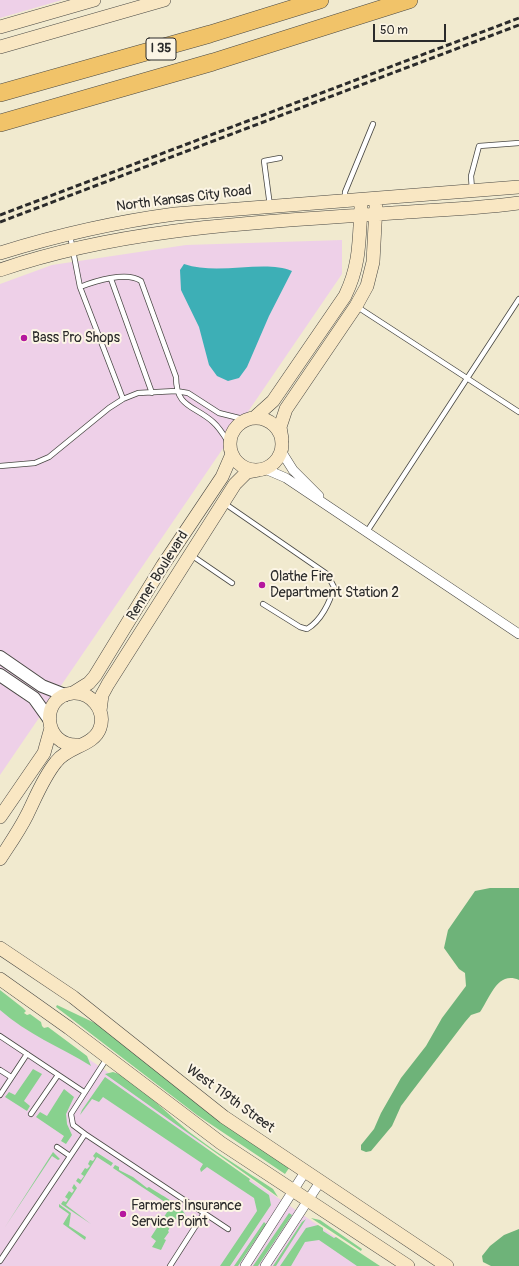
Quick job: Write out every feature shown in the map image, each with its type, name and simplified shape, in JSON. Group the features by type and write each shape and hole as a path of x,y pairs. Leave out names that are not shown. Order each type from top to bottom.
{"highway":[{"name":"I 35","path":"0,93 210,34 320,0"},
{"name":"I 35","path":"0,123 213,62 409,0"}],"main road":[{"path":"0,27 94,0"},
{"path":"0,47 164,0"},
{"name":"North Kansas City Road","path":"0,254 70,233 128,220 270,206 472,192 519,187"},
{"path":"361,199 358,260 351,283 344,296 274,401 235,430 231,449 242,466 261,470 278,459 281,445 280,426 286,409 356,306 367,286 371,274 375,240 376,198"},
{"path":"0,270 73,249 128,237 175,230 519,203"},
{"path":"251,419 269,422 279,432 281,445"},
{"name":"Renner Boulevard","path":"69,694 89,683 95,676 163,565 222,477 231,449"},
{"name":"Renner Boulevard","path":"100,711 102,695 108,684 223,502 240,478 247,472 261,470"},
{"path":"0,817 44,753 54,705 69,694 89,698 96,703 100,711 101,720 97,733 91,740 78,745 62,756 49,772 17,833 0,859"},
{"path":"50,724 55,736 61,741 69,745 78,745"},
{"name":"West 119th Street","path":"0,948 79,1001 224,1117 447,1266"},
{"path":"0,979 69,1028 221,1143 408,1266"}],"street":[{"path":"281,445 293,470 333,509"},
{"path":"261,470 278,473 519,634"},
{"path":"0,657 42,686 69,694"},
{"path":"0,675 34,698 50,724"},
{"path":"245,1266 305,1172"},
{"path":"265,1266 320,1182"}],"lane":[{"path":"345,200 344,192 373,124"},
{"path":"472,192 471,176 479,146 519,143"},
{"path":"270,206 264,161 280,158"},
{"path":"70,233 80,287 123,399"},
{"path":"80,287 96,281 132,276 141,281 176,377 176,391 182,400 213,422 231,449"},
{"path":"111,279 152,393"},
{"path":"366,533 519,299"},
{"path":"356,306 519,412"},
{"path":"0,466 35,463 48,457 123,399 138,393 176,391 188,393 218,413 251,419"},
{"path":"223,502 327,574 334,587 331,600 313,625 307,629 300,627 263,604"},
{"path":"191,554 232,583"},
{"path":"0,1036 84,1092"},
{"path":"0,1095 27,1054"},
{"path":"107,1058 84,1092 72,1114 73,1125 228,1229"},
{"path":"0,1070 11,1077"},
{"path":"32,1114 58,1075"},
{"path":"0,1261 85,1134"},
{"path":"57,1147 70,1156"},
{"path":"170,1266 204,1213"}],"shaded area":[{"path":"0,0 62,0 0,18"},
{"path":"342,240 342,274 0,775 0,284 52,265 186,245"},
{"path":"0,999 152,1102 215,1155 378,1266 0,1266"}],"green space":[{"path":"490,888 519,888 519,980 511,978 505,979 499,983 490,994 480,1012 471,1015 465,1022 401,1106 392,1126 371,1151 366,1152 361,1150 361,1145 374,1129 381,1113 401,1078 426,1046 442,1018 466,986 465,973 459,969 444,948 448,930 475,891"},
{"path":"0,990 23,1008 26,1011 24,1013 27,1015 30,1014 41,1022 44,1028 48,1027 87,1056 91,1066 10,1019 0,1010"},
{"path":"57,1005 99,1025 224,1124 289,1168 285,1174 197,1115 56,1007"},
{"path":"33,1069 42,1074 24,1101 30,1106 27,1111 5,1097 9,1092 15,1095"},
{"path":"113,1072 121,1075 131,1082 184,1128 273,1189 278,1197 105,1074"},
{"path":"105,1077 250,1179 249,1181 269,1195 271,1205 230,1266 220,1266 257,1211 254,1198 207,1167 201,1172 200,1169 203,1164 103,1097 99,1102 92,1099 80,1115"},
{"path":"64,1089 74,1097 66,1114 67,1124 72,1135 66,1144 61,1141 64,1136 36,1117 40,1112 47,1116"},
{"path":"53,1152 60,1159 58,1160 52,1156 5,1227"},
{"path":"96,1152 113,1163 111,1166 97,1157 80,1184 76,1181 78,1178 81,1180 84,1176 81,1174 85,1168 87,1169 90,1166 88,1164 90,1160 93,1161 95,1158 93,1156"},
{"path":"115,1165 119,1167 119,1170 133,1177 147,1188 149,1187 175,1203 186,1216 183,1216 180,1220 175,1219 173,1222 175,1223 172,1227 170,1227 169,1232 164,1239 166,1240 161,1250 152,1247 156,1241 151,1237 171,1206 113,1168"},
{"path":"74,1184 77,1188 66,1205 91,1224 61,1204 63,1201 66,1202 68,1199 65,1197 69,1191 72,1193 74,1190 72,1188"},
{"path":"59,1204 71,1213 69,1226 86,1237 85,1240 63,1224 69,1214 59,1207"},
{"path":"289,1213 292,1215 258,1266 253,1266"},
{"path":"311,1218 320,1220 362,1249 361,1251"},
{"path":"306,1219 276,1266 273,1266 302,1222"},
{"path":"264,1222 266,1224 238,1266 234,1266"},
{"path":"318,1225 323,1228 323,1231 334,1238 336,1237 380,1266 357,1266 319,1240 305,1242 291,1266 280,1266 306,1228"},
{"path":"519,1229 519,1266 491,1266 483,1262 482,1256 490,1246 504,1235"}],"water":[{"path":"184,264 212,268 268,267 292,271 269,316 247,367 239,378 228,381 217,376 209,365 199,327 181,290 180,270"}],"railway":[{"path":"0,215 519,18"},
{"path":"0,222 519,25"}],"place":[{"name":"Bass Pro Shops","path":"24,338"},
{"name":"Olathe Fire Department Station 2","path":"262,585"},
{"name":"Farmers Insurance Service Point","path":"123,1214"}]}
